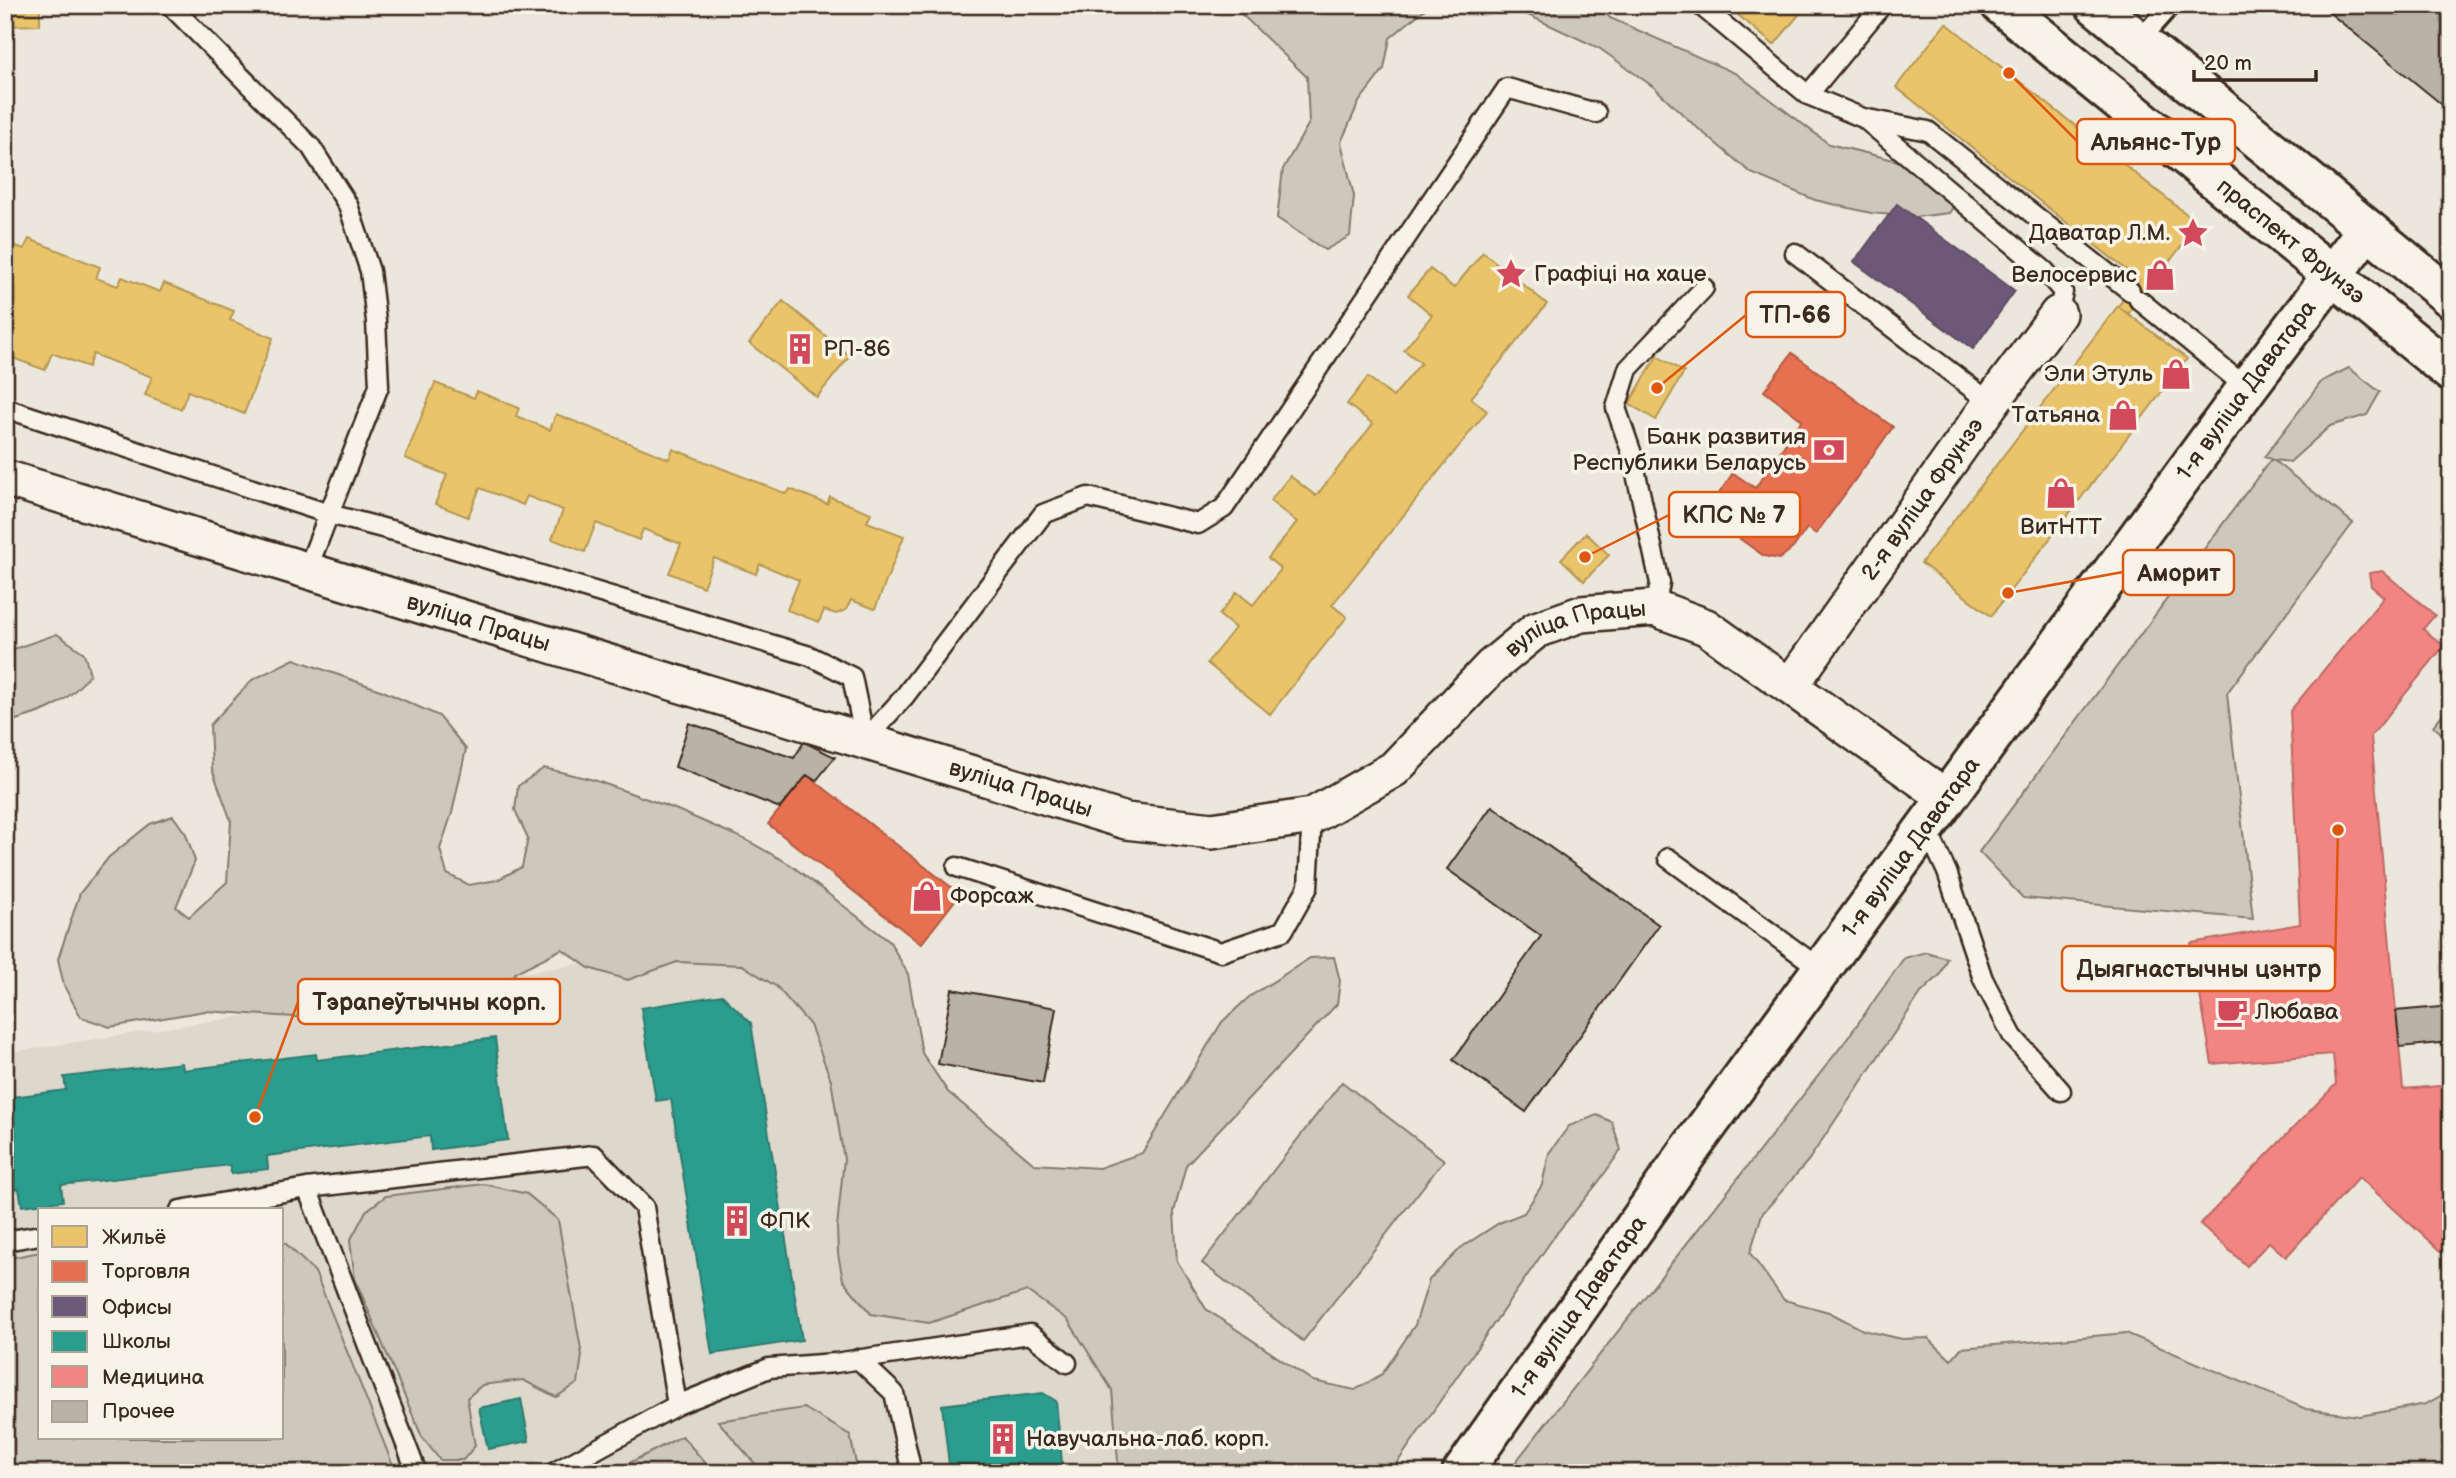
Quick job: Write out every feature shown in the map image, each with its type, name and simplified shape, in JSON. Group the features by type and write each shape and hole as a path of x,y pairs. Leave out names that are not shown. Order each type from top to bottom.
{"street":[{"name":"праспект Фрунзэ","path":"2001,5 2451,372"},
{"path":"2095,5 2451,298"},
{"name":"1-я вуліца Даватара","path":"1462,1473 1688,1152 2247,388 2367,229"},
{"name":"2-я вуліца Фрунзэ","path":"1790,686 1991,403 2058,314"},
{"name":"вуліца Працы","path":"5,478 1126,821 1212,831 1312,816 1394,769 1491,667 1536,630 1581,614 1655,608 1706,627 1790,686 1936,812"}],"lane":[{"path":"170,5 311,147 348,205 370,271 379,386 307,570"},
{"path":"1700,5 1808,95 1863,118 1927,131 2247,388"},
{"path":"1808,95 1882,5"},
{"path":"2138,41 2171,5"},
{"path":"865,740 904,697 1043,514 1088,496 1198,524 1224,508 1507,88 1596,113"},
{"path":"1863,118 2045,271 2063,292 2058,314"},
{"path":"1795,253 1991,403"},
{"path":"1655,608 1660,583 1631,451 1616,408 1628,369 1704,288"},
{"path":"5,408 329,514 398,532 810,656 852,677 865,740"},
{"path":"1936,812 1947,872 1983,979 2012,1037 2061,1091"},
{"path":"957,867 1221,952 1283,932 1308,887 1312,816"},
{"path":"1668,858 1822,970"},
{"path":"192,1208 307,1188 594,1155 644,1207 677,1405"},
{"path":"307,1188 417,1473"},
{"path":"5,1241 38,1235"},
{"path":"553,1473 677,1405 769,1368 858,1359 1030,1334 1067,1363"},
{"path":"858,1359 894,1393 912,1473"}],"shaded area":[{"path":"1232,5 1450,5 1426,8 1390,38 1384,69 1359,102 1341,142 1354,196 1350,236 1325,250 1277,218 1283,169 1309,123 1307,77"},
{"path":"1480,5 1599,5 1610,18 1737,74 1829,144 1902,162 1949,189 1958,200 1949,213 1916,217 1871,213 1815,200 1751,173 1655,88 1599,48 1526,14"},
{"path":"2349,368 2380,392 2367,415 2330,426 2290,462 2273,460 2353,523 2227,693 2253,919 2023,898 1979,852 2271,459 2264,457 2322,381"},
{"path":"57,634 84,653 90,674 72,694 52,707 5,723 5,652"},
{"path":"294,659 383,691 439,716 466,749 452,813 440,849 447,874 469,885 497,880 522,867 528,838 515,810 518,786 544,768 594,780 675,809 746,840 791,865 890,942 908,974 922,1053 948,1092 1034,1164 1099,1168 1142,1153 1222,1022 1249,997 1310,958 1334,957 1340,981 1337,1004 1186,1165 1174,1212 1177,1261 1206,1309 1313,1381 1355,1390 1382,1374 1415,1325 1429,1280 1462,1247 1499,1223 1524,1213 1542,1185 1549,1153 1569,1126 1597,1115 1612,1122 1621,1150 1556,1234 1390,1473 1119,1473 1112,1390 1068,1320 1027,1291 929,1323 871,1314 843,1280 837,1227 844,1159 831,1080 810,1025 777,987 742,965 677,962 628,980 589,968 562,949 516,972 488,1012 448,1020 422,1006 383,997 324,1019 205,1011 110,1027 81,1017 64,986 58,959 80,893 109,857 150,824 173,816 186,834 195,861 176,907 189,917 227,882 231,821 212,769 210,725 252,680"},
{"path":"2451,704 2451,742 2433,726"},
{"path":"754,937 1243,1473 5,1473 5,1053"},
{"path":"1926,952 1947,958 1940,975 1921,993 1808,1161 1762,1214 1750,1253 1784,1300 1829,1312 1863,1330 1902,1339 1928,1338 1951,1360 1961,1348 2126,1333 2306,1409 2360,1416 2426,1404 2451,1390 2451,1473 1507,1473 1847,1039 1904,958"},
{"path":"1342,1082 1444,1160 1303,1341 1202,1263"},
{"path":"484,1184 527,1194 558,1220 582,1355 578,1383 556,1397 523,1380 482,1385 467,1398 475,1446 463,1460 440,1460 422,1437 355,1279 350,1241 366,1211 386,1196"},
{"path":"284,1242 315,1272 396,1473 5,1473 5,1259 38,1252 38,1440 284,1440"},
{"path":"804,1408 850,1435 858,1473 763,1473 718,1421"},
{"path":"682,1436 714,1473 610,1473"}],"building: Жильё":[{"path":"5,5 40,5 40,25 5,26"},
{"path":"1726,5 1807,5 1774,45"},
{"path":"1946,23 2199,224 2128,314 2118,306 2139,280 1896,87"},
{"path":"29,239 100,267 96,278 118,286 122,277 160,292 164,283 234,311 230,320 273,338 244,414 188,391 181,409 145,395 152,377 93,354 88,367 52,353 45,370 7,356 14,338 5,334 5,242 24,249"},
{"path":"1483,252 1547,304 1471,398 1487,411 1332,605 1347,617 1270,714 1207,663 1235,628 1219,615 1237,592 1253,605 1281,569 1268,558 1297,522 1270,501 1290,476 1316,496 1373,424 1347,404 1368,377 1393,397 1421,363 1404,350 1432,315 1408,295 1430,269 1454,288"},
{"name":"РП-86","path":"783,301 850,356 817,397 749,343"},
{"path":"2118,306 2187,359 1991,616 1921,563"},
{"path":"1657,356 1684,372 1656,420 1629,404"},
{"path":"435,383 474,398 477,391 519,408 516,416 550,430 556,414 669,459 673,449 787,494 790,489 827,504 830,497 871,513 867,522 904,536 875,609 851,600 846,610 836,614 824,610 819,622 787,610 799,580 760,564 756,574 714,558 703,587 669,573 681,544 643,529 639,540 596,523 585,552 552,539 563,510 527,496 523,505 480,488 468,517 435,504 447,475 405,458"},
{"path":"1586,533 1609,555 1584,581 1561,559"}],"building: Торговля":[{"name":"Банк развития Республики Беларусь","path":"1792,353 1893,427 1816,534 1807,528 1793,548 1779,559 1764,556 1705,514 1733,473 1755,488 1802,420 1764,391"},
{"path":"807,775 960,894 921,944 768,824"}],"building: Офисы":[{"path":"1897,204 2015,291 1973,349 1854,262"}],"building: Школы":[{"name":"ФПК","path":"722,995 751,1023 802,1340 712,1354 671,1099 656,1101 641,1008"},
{"path":"495,1038 508,1140 431,1150 430,1136 267,1156 268,1169 231,1174 230,1165 61,1185 63,1201 22,1206 19,1189 5,1191 5,1098 66,1090 64,1077 182,1063 183,1070 316,1054 317,1060"},
{"name":"Навучальна-лаб. корп.","path":"1043,1393 1056,1401 1063,1473 950,1473 942,1405"},
{"path":"521,1399 529,1441 488,1449 479,1408"}],"building: Медицина":[{"path":"2382,571 2435,615 2423,629 2444,646 2371,736 2403,1089 2451,1085 2451,1261 2359,1177 2286,1257 2269,1242 2247,1266 2200,1224 2336,1084 2333,1054 2212,1064 2191,943 2300,924 2290,711 2384,597 2371,586 2369,573"}],"building: Прочее":[{"path":"2320,5 2451,5 2451,112"},
{"path":"689,723 794,758 804,742 835,757 816,781 807,775 780,808 675,767"},
{"path":"1492,806 1659,925 1526,1112 1453,1060 1541,936 1447,869"},
{"path":"952,989 1056,1008 1043,1083 938,1064"},
{"path":"2451,1006 2451,1042 2400,1047 2396,1011"}],"place":[{"name":"Альянс-Тур","path":"2009,73"},
{"name":"Даватар Л.М.","path":"2193,233"},
{"name":"Графіці на хаце","path":"1511,274"},
{"name":"Велосервис","path":"2160,275"},
{"name":"РП-86","path":"800,349"},
{"name":"Эли Этуль","path":"2176,374"},
{"name":"ТП-66","path":"1657,388"},
{"name":"Татьяна","path":"2123,415"},
{"name":"Банк развития Республики Беларусь","path":"1829,450"},
{"name":"ВитНТТ","path":"2061,493"},
{"name":"КПС № 7","path":"1585,557"},
{"name":"Аморит","path":"2008,593"},
{"name":"Дыягнастычны цэнтр","path":"2338,830"},
{"name":"Форсаж","path":"927,896"},
{"name":"Любава","path":"2232,1012"},
{"name":"Тэрапеўтычны корп.","path":"255,1117"},
{"name":"ФПК","path":"737,1221"},
{"name":"Навучальна-лаб. корп.","path":"1003,1439"}]}
